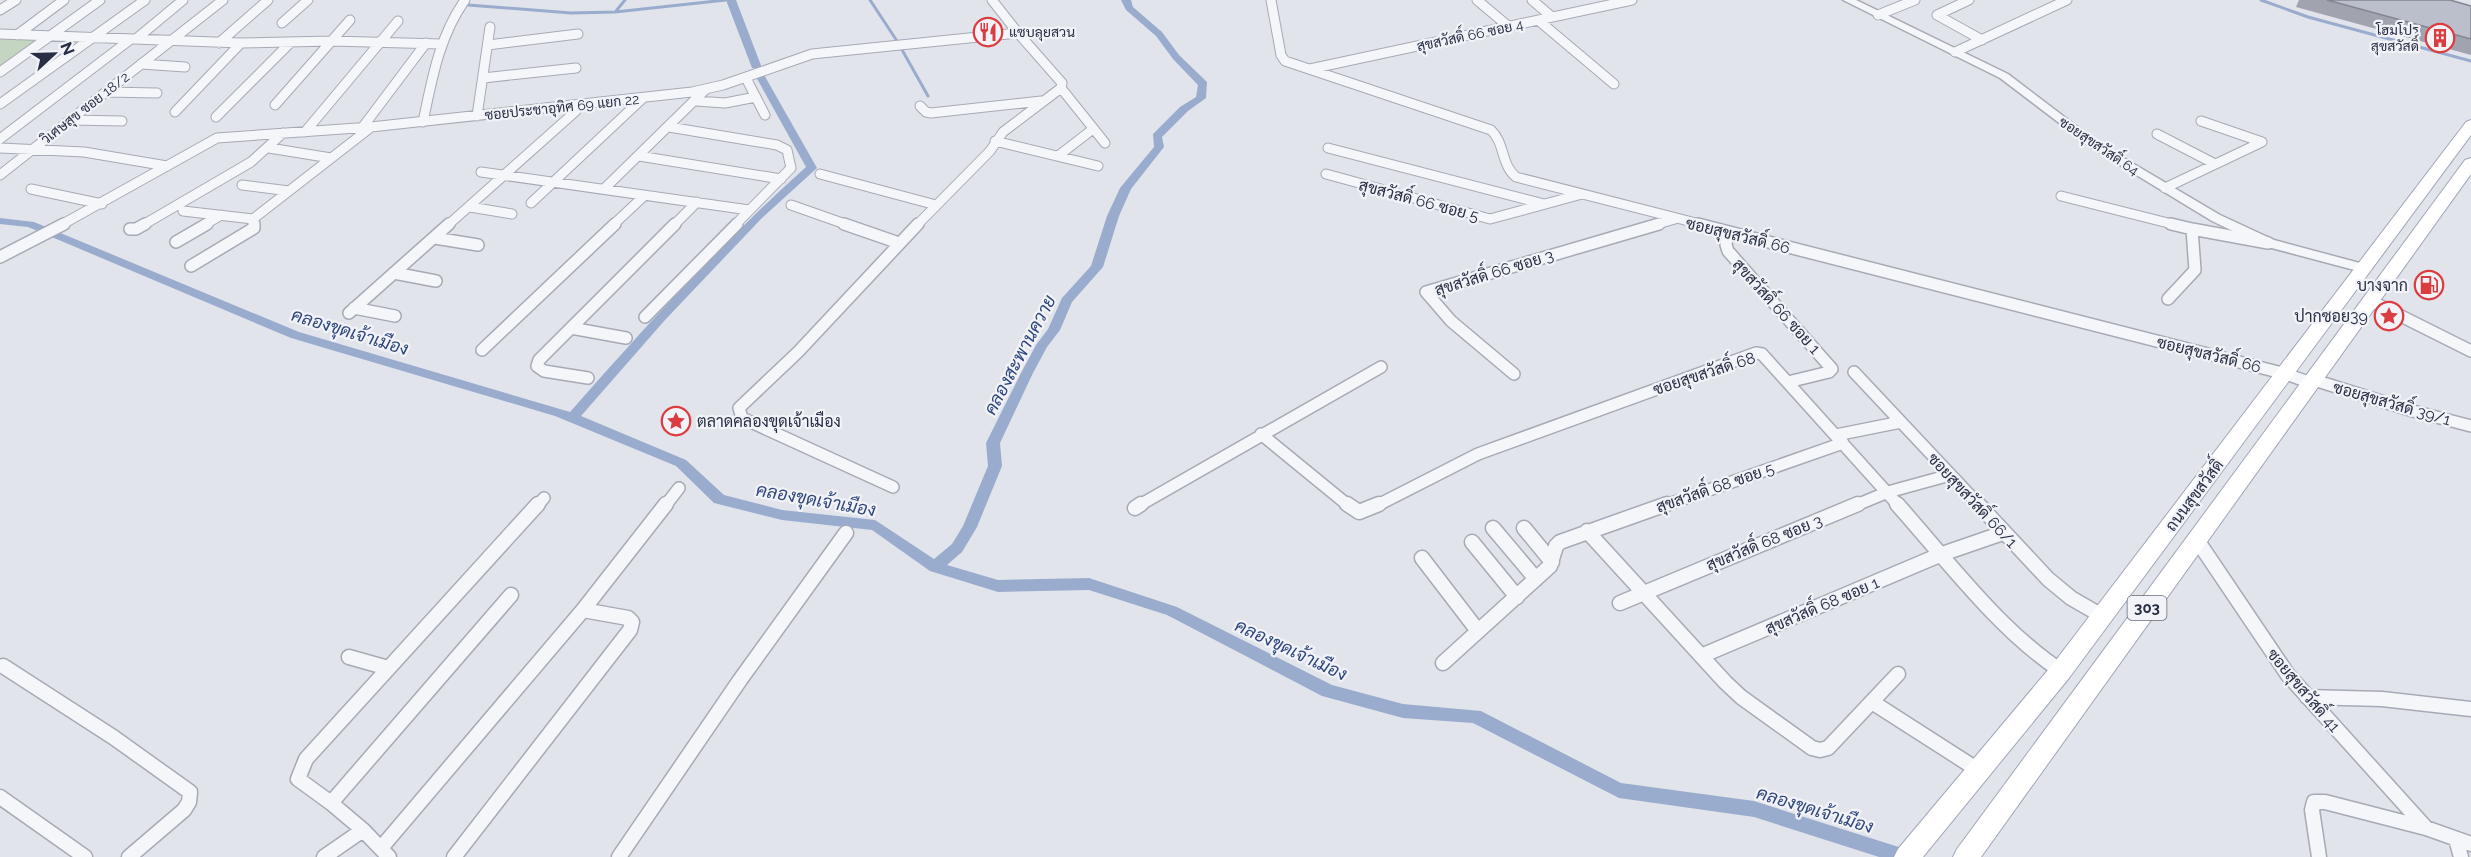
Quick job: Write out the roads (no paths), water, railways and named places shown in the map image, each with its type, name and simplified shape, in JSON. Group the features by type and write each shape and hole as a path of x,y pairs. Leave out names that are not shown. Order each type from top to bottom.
{"main road":[{"name":"ถนนสุขสวัสดิ์","path":"1907,857 2061,671 2471,125"},
{"name":"ถนนสุขสวัสดิ์","path":"1966,857 2471,163"}],"street":[{"path":"0,10 15,0"},
{"path":"17,34 64,0"},
{"path":"0,72 100,0"},
{"path":"0,104 145,0"},
{"path":"0,139 183,0"},
{"name":"วิเศษสุข ซอย 18/2","path":"0,175 223,0"},
{"path":"219,43 268,0"},
{"path":"282,23 308,0"},
{"path":"423,122 440,44 456,11 465,0"},
{"path":"893,487 742,418 739,408 798,352 899,243 990,151 1003,132 1061,88 1062,82 992,0"},
{"path":"1271,1 1283,0"},
{"path":"1477,0 1508,26"},
{"path":"1532,0 1552,17"},
{"name":"สุขสวัสดิ์ 66 ซอย 4","path":"1308,69 1630,0"},
{"name":"ซอยสุขสวัสดิ์ 64","path":"1848,0 2004,76 2096,146 2216,218 2270,243 2362,268"},
{"path":"1878,15 1915,0"},
{"path":"1969,0 1937,15 1982,40"},
{"path":"1955,52 2067,0"},
{"name":"ซอยสุขสวัสดิ์ 66","path":"1271,1 1282,58 1308,69 1491,130 1499,138 1508,170 1512,175 2312,382"},
{"path":"275,105 350,20"},
{"path":"1538,20 1614,84"},
{"path":"305,132 398,21"},
{"path":"477,116 490,27"},
{"name":"ซอยประชาอุทิศ 69 แยก 22","path":"0,257 102,204 217,138 423,122 705,90 790,59 812,54 1018,33"},
{"path":"0,34 171,42 332,41 440,44"},
{"path":"488,45 578,34"},
{"path":"216,117 291,42"},
{"path":"175,112 241,43"},
{"path":"183,211 254,219 366,127 426,44"},
{"path":"141,64 185,67"},
{"path":"483,78 576,68"},
{"path":"748,82 765,115"},
{"path":"1061,88 1105,143"},
{"path":"604,189 705,90"},
{"path":"106,92 157,93"},
{"path":"696,101 724,103 756,97"},
{"path":"531,203 643,98"},
{"path":"920,106 926,112 931,113 1043,101"},
{"path":"395,316 352,311 576,111"},
{"path":"70,120 122,121"},
{"path":"2165,188 2262,142 2201,121"},
{"path":"645,317 791,168 787,150 777,145 669,127"},
{"path":"1059,156 1094,129"},
{"path":"130,229 136,229 251,162 283,133"},
{"path":"2157,134 2215,164"},
{"path":"995,141 1098,166"},
{"path":"0,148 84,152 167,166"},
{"path":"269,148 331,158"},
{"path":"1328,148 1545,204"},
{"path":"639,156 781,179"},
{"path":"482,172 749,210"},
{"path":"820,174 936,205"},
{"name":"สุขสวัสดิ์ 66 ซอย 5","path":"1326,174 1490,219 1582,194"},
{"path":"242,185 289,191"},
{"path":"31,189 102,204"},
{"path":"482,350 645,195"},
{"path":"2061,195 2192,229 2270,243"},
{"path":"588,378 544,371 537,366 539,360 697,202"},
{"path":"791,205 899,243"},
{"path":"471,207 512,214"},
{"path":"176,242 221,215"},
{"path":"191,266 254,228 254,219"},
{"name":"สุขสวัสดิ์ 66 ซอย 3","path":"1514,374 1451,321 1426,292 1676,219"},
{"path":"2169,299 2195,270 2192,229"},
{"name":"สุขสวัสดิ์ 66 ซอย 1","path":"1728,232 1726,245 1728,252 1832,369 1829,372 1788,381"},
{"path":"435,238 478,244"},
{"path":"394,273 436,281"},
{"path":"2371,301 2471,351"},
{"path":"571,328 626,338"},
{"name":"ซอยสุขสวัสดิ์ 68","path":"1261,434 1351,508 1359,512 1368,510 1478,454 1756,353 1768,358 2024,644 2061,671"},
{"path":"1135,508 1381,367"},
{"name":"ซอยสุขสวัสดิ์ 66/1","path":"1854,372 2003,533 2058,588 2102,616"},
{"name":"ซอยสุขสวัสดิ์ 39/1","path":"2312,382 2471,426"},
{"name":"สุขสวัสดิ์ 68 ซอย 5","path":"1443,663 1536,579 1552,562 1556,546 1560,542 1840,439 1901,422"},
{"name":"สุขสวัสดิ์ 68 ซอย 3","path":"1620,603 1888,492 1950,475"},
{"path":"544,498 306,759 299,770 298,779 301,784 331,803 385,852 679,488"},
{"path":"1493,528 1536,579"},
{"path":"1524,528 1552,562"},
{"path":"1587,531 1641,593 1741,697 1812,748 1820,750 1828,748 1898,674"},
{"path":"619,857 740,680 846,533"},
{"name":"สุขสวัสดิ์ 68 ซอย 1","path":"1701,657 1942,554 2003,533"},
{"name":"ซอยสุขสวัสดิ์ 41","path":"2197,540 2276,659 2307,697 2426,828"},
{"path":"1472,542 1516,597"},
{"path":"1422,558 1478,631"},
{"path":"331,803 511,595"},
{"path":"454,857 630,630 632,622 628,618 583,609"},
{"path":"349,657 388,668"},
{"path":"3,666 114,737 190,792 189,802 184,810 129,857"},
{"path":"2307,697 2382,699 2471,709"},
{"path":"1872,702 1978,770"},
{"path":"0,797 85,857"},
{"path":"2319,857 2314,802 2325,802 2426,828 2463,841 2461,857"},
{"path":"324,857 363,830"}],"waterway":[{"path":"616,11 625,0"},
{"path":"468,5 571,13 615,12 726,0"},
{"path":"731,0 757,68"},
{"path":"870,0 897,41"},
{"name":"คลองสะพานควาย","path":"935,567 957,548 970,527 995,466 993,443 1042,345 1054,330 1066,301 1097,267 1113,216 1126,188 1159,147 1157,136 1184,109 1201,98 1203,84 1176,57 1159,34 1129,8 1126,0"},
{"path":"2261,0 2308,17 2471,61"},
{"path":"901,48 928,96"},
{"path":"572,418 661,317 757,217 812,168 760,75"},
{"name":"คลองขุดเจ้าเมือง","path":"0,221 30,224 295,335 572,418"},
{"name":"คลองขุดเจ้าเมือง","path":"572,418 681,463 719,499 782,515 875,525 935,567"},
{"name":"คลองขุดเจ้าเมือง","path":"935,567 998,586 1089,584 1172,611 1328,691 1403,711 1475,716 1619,790 1754,809 1905,857"}],"place":[{"name":"แซบลุยสวน","path":"988,32"},
{"name":"โฮมโปร สุขสวัสดิ์","path":"2440,38"},
{"name":"บางจาก","path":"2429,285"},
{"name":"ปากซอย39","path":"2389,316"},
{"name":"ตลาดคลองขุดเจ้าเมือง","path":"676,421"}]}
